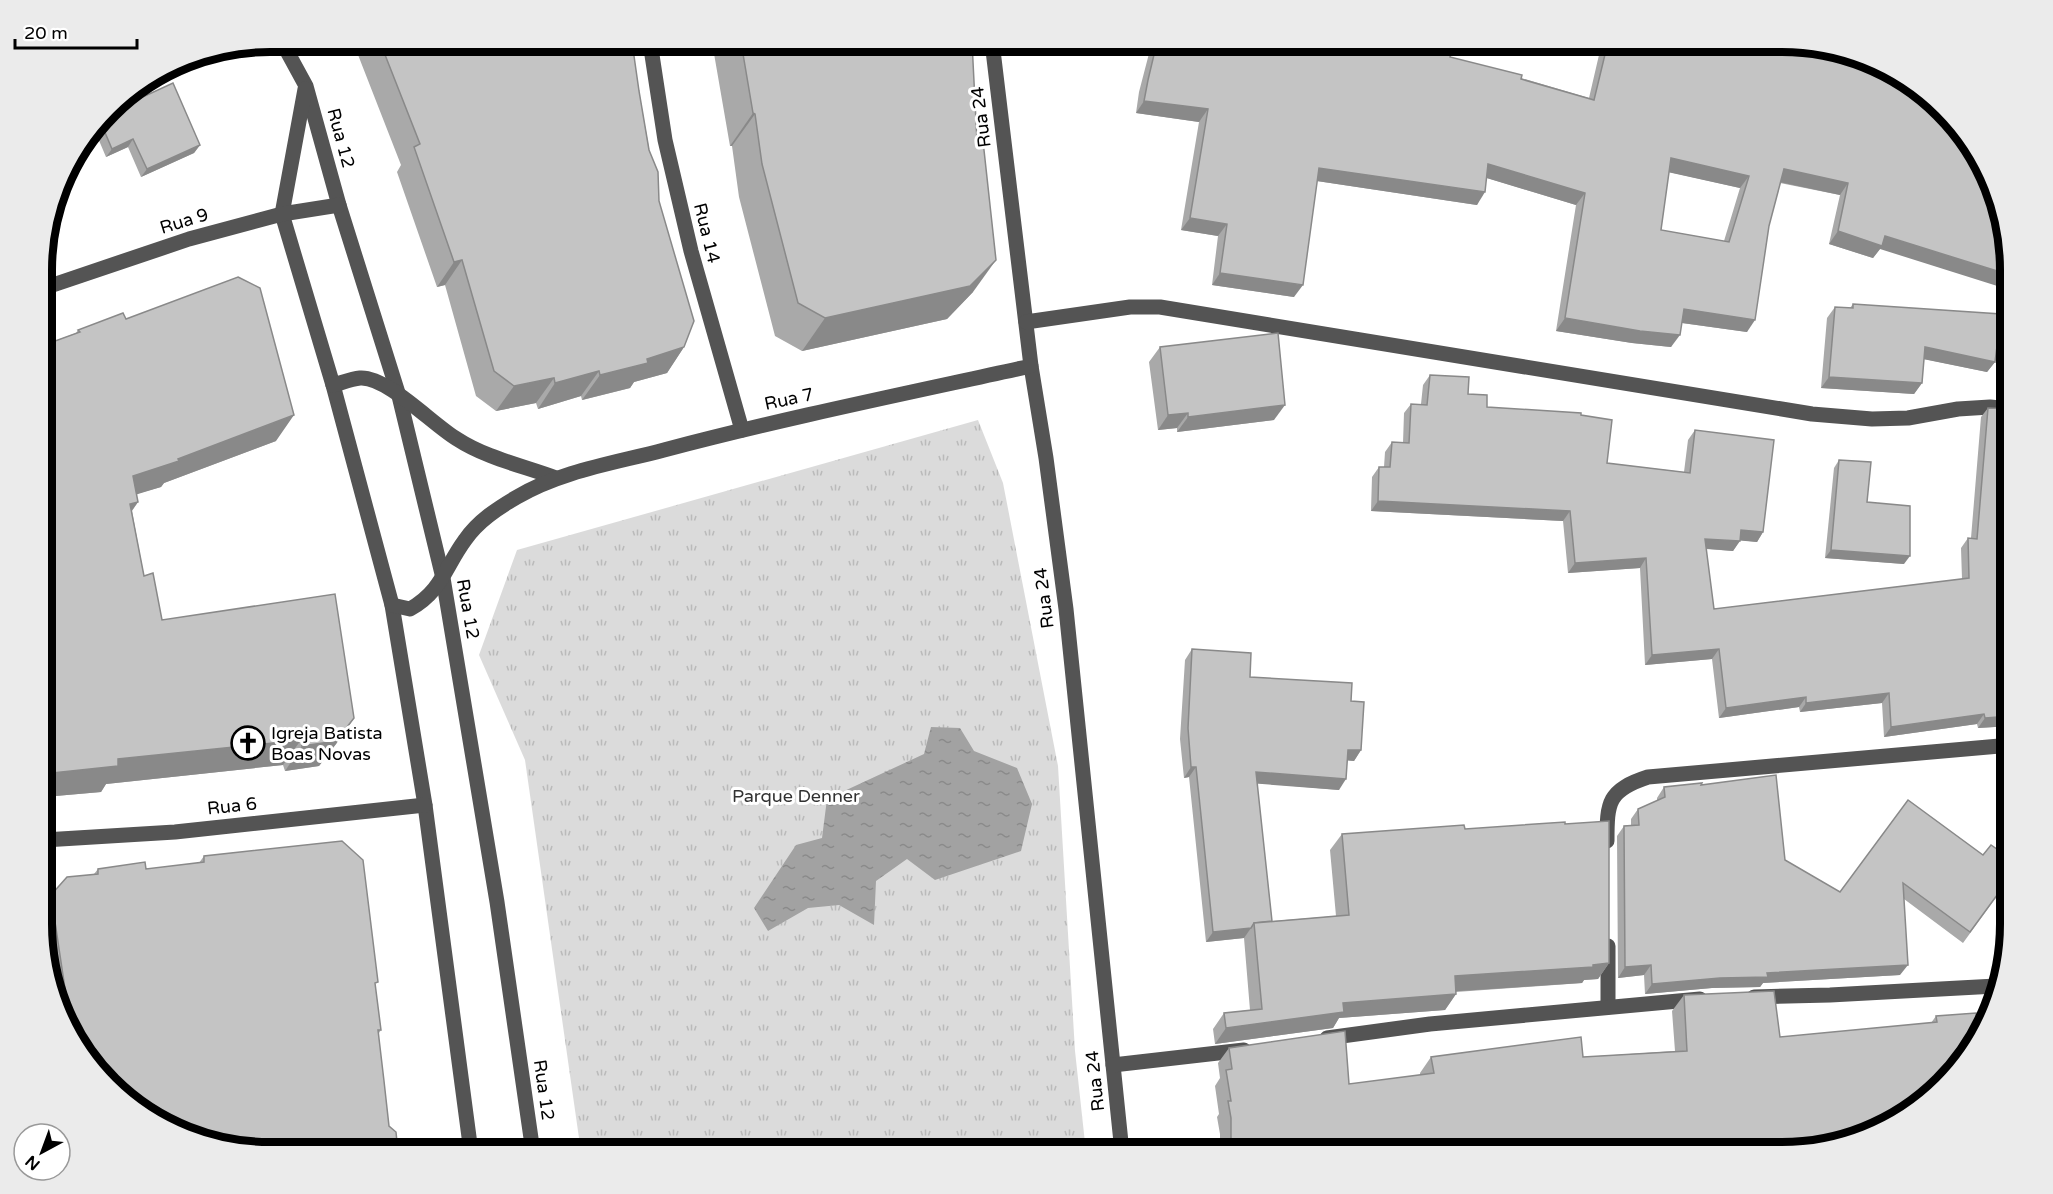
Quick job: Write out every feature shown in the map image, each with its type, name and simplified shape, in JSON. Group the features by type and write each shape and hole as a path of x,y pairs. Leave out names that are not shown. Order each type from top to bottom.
{"street":[{"name":"Rua 12","path":"287,52 306,86 339,206 399,396 443,578 497,902 532,1142"},
{"name":"Rua 14","path":"652,52 665,140 691,251 742,430"},
{"name":"Rua 24","path":"993,52 1031,366 1066,609 1121,1142"},
{"name":"Rua 12","path":"306,86 282,214 333,385 392,605 424,805 470,1142"},
{"name":"Rua 9","path":"52,285 189,239 282,214 339,206"},
{"path":"1026,322 1130,307 1160,307 1812,414 1872,419 1908,418 1958,409 2000,408"},
{"name":"Rua 7","path":"392,605 410,609 425,601 443,578 452,558 467,537 490,514 519,496 556,478 742,430 1031,366"},
{"path":"333,385 361,378 379,384 458,440 482,452 556,478"},
{"path":"1607,857 1607,810 1612,799 1620,790 1634,781 1648,777 2000,746"},
{"name":"Rua 6","path":"52,840 175,832 424,805"},
{"path":"1608,926 1608,1007"},
{"path":"1737,998 1991,986"},
{"path":"1317,1040 1430,1024 1713,998"},
{"path":"1113,1065 1261,1048"}],"green space":[{"name":"Parque Denner","path":"978,420 1003,483 1058,766 1075,1051 1085,1142 580,1142 525,760 479,655 517,550"}],"water":[{"path":"931,727 960,728 974,751 1017,768 1032,804 1021,851 935,880 907,859 876,881 874,925 839,905 808,908 768,931 754,908 796,845 822,838 827,799 924,754"}],"building":[{"path":"384,52 633,52 649,150 658,172 659,201 694,321 684,347 647,359 648,363 600,375 599,371 555,383 554,378 514,386 494,371 462,260 454,262 414,147 420,144"},
{"path":"743,52 973,52 977,141 983,141 996,260 970,286 825,318 798,303 762,164"},
{"path":"1155,52 1451,52 1450,57 1522,75 1521,79 1594,100 1606,52 1811,54 1853,64 1879,75 1904,89 1937,116 1964,149 1984,187 1999,242 2000,272 1885,236 1882,246 1838,231 1848,183 1784,169 1769,226 1755,320 1684,309 1680,335 1640,331 1565,318 1585,193 1488,164 1485,192 1319,168 1303,285 1220,273 1227,224 1190,218 1208,109 1144,101","holes":["1671,158 1749,176 1729,242 1661,230"]},
{"path":"173,83 200,145 147,169 133,139 112,149 104,130 116,116 135,101"},
{"path":"238,277 260,288 294,415 178,459 179,461 133,476 138,502 130,504 144,576 153,573 162,620 335,594 354,718 336,741 302,746 301,740 118,759 118,766 52,773 52,342 123,313 126,319"},
{"path":"1853,304 2000,314 1995,362 1925,347 1922,383 1829,377 1835,307 1853,308"},
{"path":"1278,333 1285,405 1188,417 1188,413 1168,415 1160,347"},
{"path":"1430,375 1469,377 1468,394 1487,395 1487,407 1581,413 1581,415 1612,420 1607,463 1690,473 1695,430 1774,440 1763,532 1741,530 1740,541 1705,539 1714,609 1969,578 1968,538 1977,539 1988,408 2000,409 2000,717 1985,718 1984,714 1891,727 1889,693 1806,703 1806,697 1726,708 1719,649 1652,655 1646,558 1575,563 1570,511 1378,501 1379,467 1390,467 1392,442 1409,443 1411,404 1427,405"},
{"path":"1839,460 1871,462 1867,502 1910,506 1910,556 1831,550"},
{"path":"1192,649 1251,653 1250,677 1352,683 1351,701 1364,702 1361,750 1348,750 1346,779 1256,772 1272,921 1254,923 1251,928 1213,932 1196,767 1191,767 1188,728"},
{"path":"1776,775 1785,860 1840,892 1908,800 1983,855 1991,845 2000,851 2000,891 1970,932 1903,883 1908,965 1767,973 1768,977 1720,978 1652,984 1651,965 1625,967 1624,826 1639,825 1638,809 1665,797 1664,787 1702,783 1701,785"},
{"path":"1609,821 1609,963 1593,965 1593,967 1455,976 1456,994 1343,1003 1344,1012 1226,1028 1224,1013 1262,1009 1254,923 1349,915 1342,834 1464,825 1465,829"},
{"path":"342,841 363,860 378,982 375,983 381,1030 378,1030 389,1126 396,1132 397,1142 270,1142 242,1140 200,1130 149,1105 116,1078 89,1045 67,1002 52,894 67,877 98,874 98,869 145,862 146,869 204,862 204,856"},
{"path":"1774,991 1780,1037 1937,1022 1936,1016 1976,1013 1977,1022 1964,1045 1937,1078 1904,1105 1853,1130 1811,1140 1783,1142 1231,1142 1228,1101 1231,1101 1226,1070 1232,1069 1229,1048 1345,1031 1349,1084 1434,1073 1431,1057 1581,1037 1583,1057 1687,1051 1684,995"}],"place":[{"name":"Igreja Batista Boas Novas","path":"248,743"}]}
